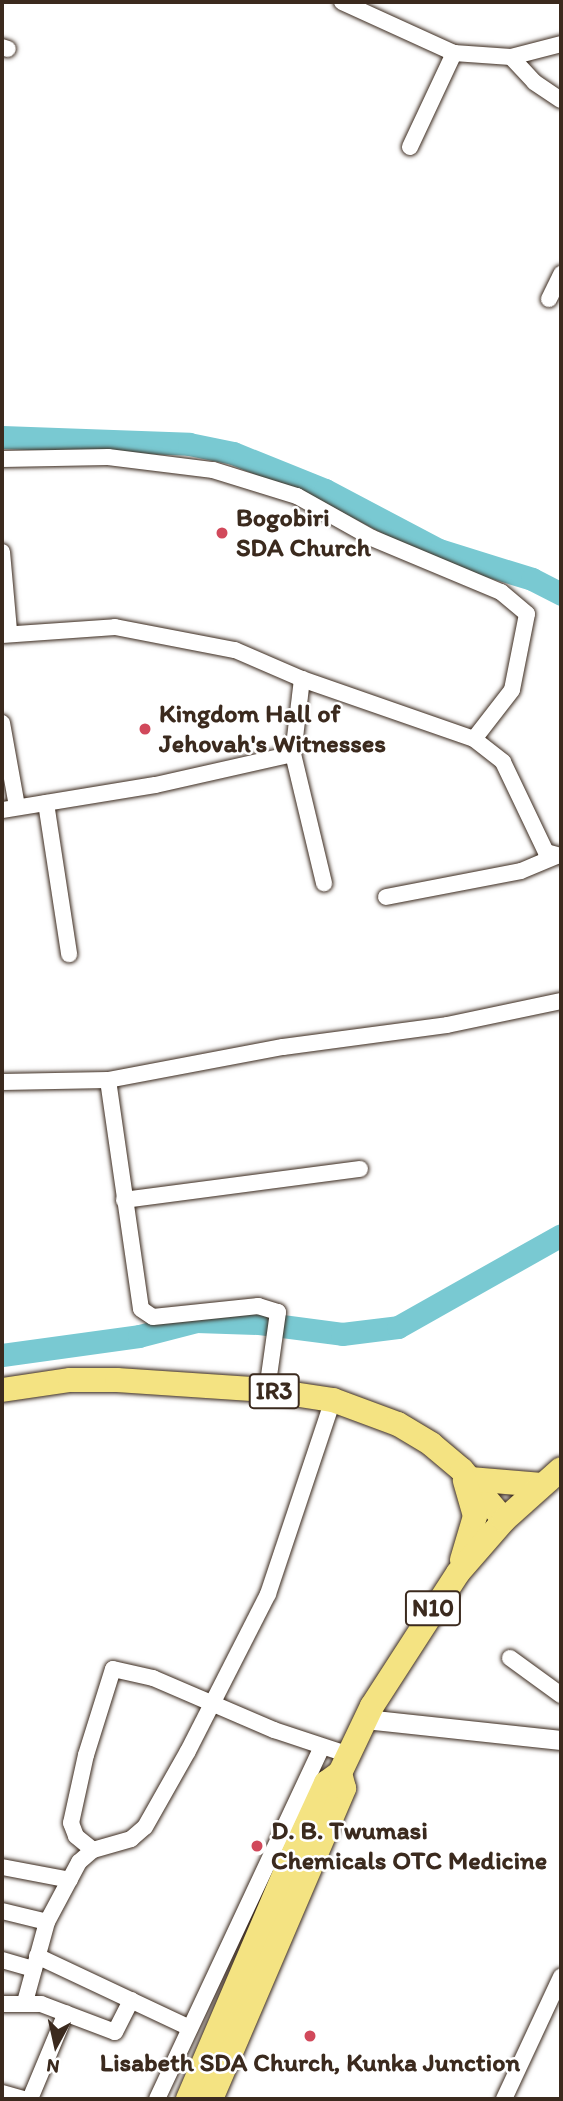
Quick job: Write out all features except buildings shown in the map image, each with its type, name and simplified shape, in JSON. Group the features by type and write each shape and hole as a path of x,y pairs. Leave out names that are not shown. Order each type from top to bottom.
{"main road":[{"name":"IR3","path":"2,1390 70,1380 267,1390 333,1400 398,1424 466,1474 504,1520"},
{"path":"458,1573 475,1516 466,1474 555,1477"},
{"name":"N10","path":"188,2099 326,1783 344,1764 365,1719 458,1573 504,1520 555,1477"},
{"name":"N10","path":"211,2099 344,1788 344,1764"}],"street":[{"path":"342,2 454,53 511,57 561,44"},
{"path":"410,147 454,53"},
{"path":"511,57 534,82 561,100"},
{"path":"549,299 561,274"},
{"path":"2,459 108,457 213,470 297,496 372,538 501,592 521,606 527,621 512,690 474,739"},
{"path":"2,552 6,633 114,626 235,650 302,679 474,739 503,762 538,840 546,852 559,856"},
{"path":"302,679 293,754 324,883"},
{"path":"2,723 9,808 293,754"},
{"path":"46,803 69,954"},
{"path":"386,897 521,871 559,856"},
{"path":"2,1082 108,1080 561,1002"},
{"path":"108,1080 141,1309 148,1316 197,1316 258,1306 278,1312 267,1390"},
{"path":"124,1200 360,1169"},
{"path":"25,2002 47,1922 70,1880 93,1850 131,1839 145,1828 212,1704 268,1594 333,1400"},
{"path":"510,1658 561,1695"},
{"path":"93,1850 76,1836 71,1823 109,1673 120,1667 322,1746 344,1764"},
{"path":"365,1719 561,1740"},
{"path":"157,2099 322,1746"},
{"path":"2,1867 70,1880"},
{"path":"2,1911 47,1922"},
{"path":"2,1959 36,1962 131,2000 190,2028"},
{"path":"504,2099 561,1977"},
{"path":"2,2004 25,2002 66,2013 115,2032 131,2000"},
{"path":"30,2099 66,2013"},
{"path":"2,2093 23,2099"}],"waterway":[{"path":"2,437 189,444 233,453 325,490 439,550 532,579 561,594"},
{"path":"2,1355 139,1336 196,1321 259,1323 342,1334 398,1327 561,1235"}],"place":[{"name":"Bogobiri SDA Church","path":"222,533"},
{"name":"Kingdom Hall of Jehovah's Witnesses","path":"145,729"},
{"name":"D. B. Twumasi Chemicals OTC Medicine","path":"257,1846"},
{"name":"Lisabeth SDA Church, Kunka Junction","path":"310,2036"}]}
